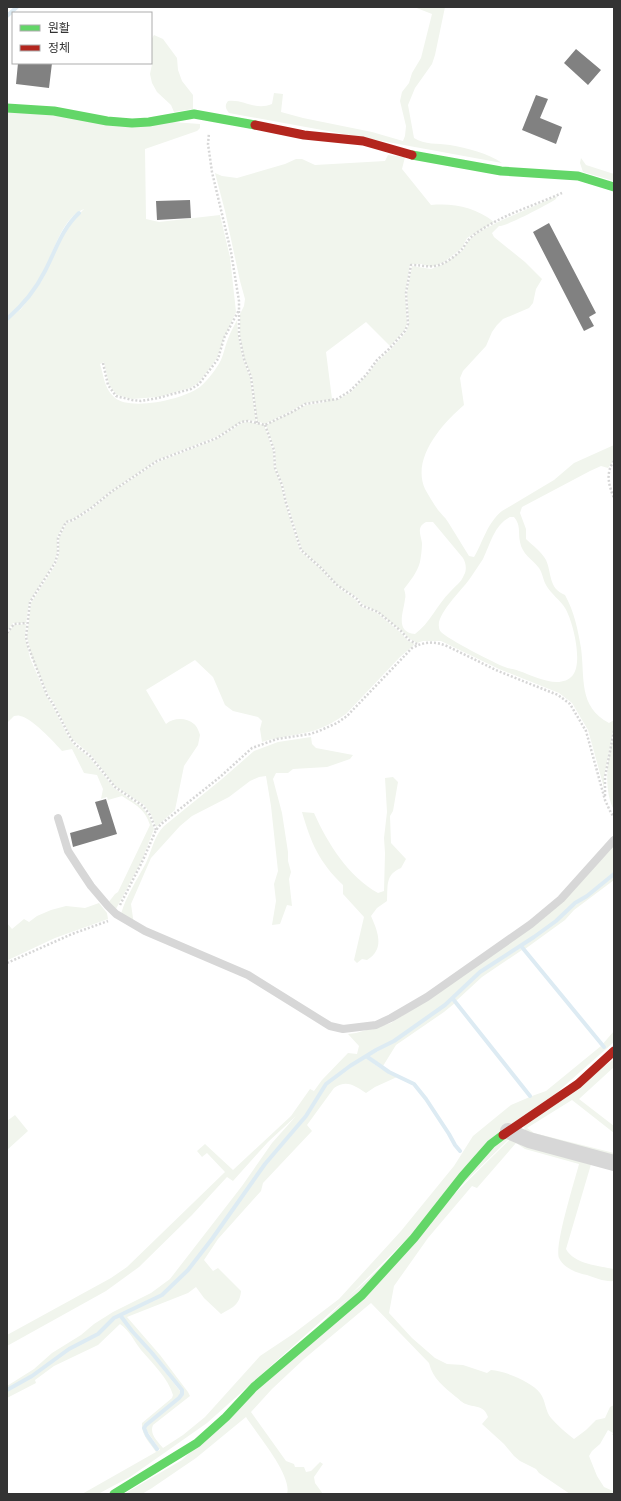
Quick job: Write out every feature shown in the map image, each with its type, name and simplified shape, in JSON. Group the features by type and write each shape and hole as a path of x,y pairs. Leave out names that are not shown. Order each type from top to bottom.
{"street":[{"path":"7,108 54,112 107,121 132,123 149,122 194,114 210,116 304,135 362,141 405,154 501,171 578,176 614,187"},
{"path":"114,1494 197,1442 226,1417 254,1387 362,1295 414,1238 462,1177 491,1144 578,1084 614,1051"},
{"path":"508,1131 529,1140 614,1163"}],"lane":[{"path":"58,818 68,851 91,886 116,914 145,931 248,975 330,1026 342,1029 376,1025 397,1015 451,980 531,924 561,899 614,840"}],"path":[{"path":"210,116 208,144 212,172 231,252 239,310 239,335 244,359 251,377 257,422"},
{"path":"156,830 150,815 143,806 115,787 93,759 76,745 68,735 54,704 47,695 32,658 26,637 30,602 55,563 58,553 58,538 66,522 73,520 90,509 111,492 157,461 217,438 241,422 257,422 265,425 305,404 337,399 350,391 405,331 408,324 406,293 411,265 431,268 444,263 462,249 468,239 476,233 567,190"},
{"path":"102,362 111,390 116,396 122,398 132,400 150,400 191,389 199,384 218,359 224,338 239,310"},
{"path":"265,425 274,450 275,468 282,485 286,503 301,550 321,568 336,586 357,599 361,605 378,612 401,631 409,640 418,645"},
{"path":"614,461 609,468 608,476 614,498"},
{"path":"7,633 14,624 27,624"},
{"path":"7,963 72,934 112,920 143,860 156,830 161,824 220,777 252,748 278,739 310,734 337,723 347,716 412,648 424,643 441,643 498,671 558,695 570,704 586,731 605,800 611,814 614,817"},
{"path":"605,800 605,777 614,731"}],"shaded area":[{"path":"414,7 445,7 432,64 415,88 408,105 414,138 427,143 470,149 490,156 502,163 229,113 227,110 226,106 228,101 255,106 266,106 272,104 274,93 283,94 281,112 372,132 403,141 406,126 400,101 402,92 409,83 412,73 421,58 432,14"},
{"path":"154,35 163,39 177,58 178,70 182,81 193,95 193,109 174,112 171,105 157,92 152,83 150,74 152,64 152,38"},
{"path":"7,110 200,124 200,128 197,131 145,149 146,219 159,222 220,215 230,257 236,312 217,358 198,383 190,388 158,397 132,399 117,395 109,384 104,362 100,364 108,390 114,397 121,401 144,404 171,399 194,391 207,381 221,360 237,320 238,335 243,359 250,377 256,421 248,420 241,422 216,437 157,460 111,491 90,508 66,522 57,537 57,552 54,563 29,602 26,623 13,623 7,631 7,320 21,309 41,282 64,233 73,220 84,209 75,214 68,221 57,240 39,280 24,300 7,317"},
{"path":"388,155 405,157 402,169 431,205 464,207 487,217 494,222 467,238 462,248 444,262 431,267 422,264 410,264 405,293 407,324 404,331 390,346 366,322 326,352 332,399 337,400 351,392 406,332 409,324 407,293 412,266 431,269 444,264 463,250 469,240 477,233 500,221 557,196 556,199 536,210 510,223 499,226 492,233 494,237 525,262 542,279 536,289 533,303 529,308 503,319 492,332 486,346 463,371 460,378 464,405 447,421 431,442 422,465 422,477 425,489 434,505 447,520 469,556 474,557 489,527 502,511 554,480 574,463 614,445 614,460 608,468 601,466 590,471 522,507 520,513 526,529 526,539 546,560 553,584 565,595 571,608 580,641 585,690 592,709 609,723 614,720 614,727 604,777 604,788 588,730 572,703 559,693 499,669 441,641 423,641 417,643 410,639 378,612 362,604 358,598 337,585 322,568 302,550 283,485 276,468 275,450 266,425 306,405 322,403 329,400 305,403 265,424 257,421 252,377 244,359 240,335 240,314 244,306 245,299 215,173 222,176 237,178 285,164 296,159 302,159 315,165 385,161","holes":["510,517 514,517 518,523 520,542 523,550 539,568 546,585 565,608 574,631 577,652 576,669 573,675 564,681 547,681 507,668 452,640 439,629 439,622 446,608 483,559 496,530","426,522 433,522 463,558 466,569 461,580 445,597 425,625 415,634 408,632 402,625 405,597 404,589 419,566 422,545 420,529"]},
{"path":"581,158 586,165 614,174 614,181 583,172 580,163"},
{"path":"248,422 264,425 273,451 274,468 281,485 300,551 321,569 336,586 356,600 360,606 377,613 400,632 408,641 415,644 400,657 346,714 328,725 314,731 262,742 260,729 262,721 258,717 233,711 225,705 213,677 195,660 146,690 166,724 172,720 187,720 195,725 200,735 198,745 184,766 175,810 156,827 151,814 144,805 115,786 91,755 72,739 48,694 32,658 27,636 31,603 56,564 59,553 59,538 67,523 91,510 112,492 158,462 217,439 242,423"},
{"path":"26,624 25,637 30,658 46,695 70,740 89,757 114,788 142,807 149,816 154,829 142,860 116,909 108,903 118,892 150,825 143,811 122,796 108,800 107,797 101,799 103,789 97,775 84,773 72,749 62,751 54,742 25,717 14,716 7,723 7,634 14,625"},
{"path":"614,735 614,810 608,793 607,773"},
{"path":"311,737 312,744 316,748 353,755 350,759 327,767 293,769 288,773 276,773 273,779 282,813 288,861 291,872 289,879 292,906 287,905 280,924 272,925 276,901 274,884 278,871 271,806 266,776 250,781 229,797 192,816 180,826 151,858 131,904 134,925 121,914 129,894 146,863 155,839 164,826 254,751 278,742"},
{"path":"393,777 398,782 393,811 390,816 391,843 406,859 401,868 392,874 388,881 387,901 377,908 371,916 378,934 378,945 376,951 373,956 367,960 362,959 357,963 354,960 364,917 343,894 343,885 335,877 317,852 302,812 314,813 332,847 357,878 378,893 384,891 384,838 387,812 385,778"},
{"path":"614,843 614,873 586,895 574,902 556,920 533,937 480,971 445,1004 393,1040 349,1065 325,1083 305,1115 264,1163 211,1239 187,1269 161,1294 114,1317 98,1333 68,1349 31,1375 7,1389 7,1386 34,1369 52,1353 81,1335 94,1324 113,1312 151,1293 170,1279 242,1186 272,1143 296,1116 268,1142 233,1181 227,1177 192,1215 139,1267 106,1291 7,1346 7,1335 111,1278 127,1267 225,1172 207,1153 202,1157 197,1151 205,1144 233,1170 291,1116 310,1089 314,1091 322,1080 348,1053 357,1054 359,1046 348,1034 391,1023 442,990 534,925"},
{"path":"614,875 614,880 574,910 565,920 525,949 523,946"},
{"path":"99,903 107,913 108,919 55,938 8,960 7,923 12,929 24,919 29,922 37,916 51,910 66,906 85,908"},
{"path":"520,948 522,950 482,977 456,1001 454,999 481,973"},
{"path":"452,1001 455,1003 444,1012 396,1045 383,1066 369,1056 394,1042"},
{"path":"614,1031 614,1042 563,1087 367,1280 207,1423 130,1477 98,1494 82,1494 156,1452 144,1435 142,1423 172,1398 173,1395 164,1377 120,1324 98,1345 54,1366 35,1380 36,1383 7,1398 7,1392 32,1377 69,1350 99,1335 108,1325 120,1316 181,1394 143,1428 151,1443 158,1451 160,1450 145,1428 183,1395 182,1390 152,1352 132,1331 122,1315 163,1296 188,1271 213,1240 266,1164 307,1117 327,1085 336,1077 366,1058 381,1069 397,1077 375,1087 366,1093 351,1084 343,1084 334,1088 307,1125 312,1131 263,1183 261,1191 218,1239 204,1260 213,1271 218,1268 241,1291 237,1303 232,1308 221,1314 204,1298 196,1287 188,1293 127,1317 160,1355 190,1396 153,1425 153,1435 163,1448 183,1435 205,1417 260,1356 293,1334 339,1299 401,1231 454,1166 473,1136 511,1105 546,1091 601,1046"},
{"path":"614,1059 614,1067 579,1099 614,1126 614,1133 572,1100 527,1128 534,1133 614,1153 614,1158 528,1135 523,1126"},
{"path":"15,1115 28,1131 7,1150 7,1121"},
{"path":"512,1136 592,1161 566,1249 575,1258 587,1264 614,1269 614,1281 600,1280 579,1273 564,1265 559,1258 559,1240 579,1164 525,1149 516,1143 477,1188 472,1186 428,1238 394,1286 389,1313 412,1338 435,1358 447,1364 463,1365 487,1373 491,1370 503,1372 531,1385 542,1396 551,1418 574,1439 596,1420 605,1418 610,1407 614,1405 614,1435 612,1435 613,1433 608,1430 600,1444 589,1456 597,1476 604,1487 613,1491 614,1494 570,1494 539,1473 536,1469 520,1461 482,1424 488,1417 484,1410 463,1403 443,1386 433,1374 429,1363 371,1303 304,1359 272,1389 251,1412 286,1461 294,1464 295,1467 304,1467 306,1472 311,1471 320,1462 323,1464 314,1477 315,1483 323,1494 287,1494 285,1477 265,1444 246,1417 196,1458 152,1488 142,1494 124,1494 182,1460"}],"building":[{"path":"576,49 601,70 588,85 564,63"},
{"path":"18,64 52,64 49,88 16,84"},
{"path":"536,95 548,99 540,118 562,127 556,144 522,130"},
{"path":"190,200 191,218 157,220 156,201"},
{"path":"549,223 596,313 589,317 594,326 584,331 533,232"},
{"path":"106,799 117,834 73,847 70,833 102,824 95,802"}],"waterway":[{"path":"7,16 17,7"},
{"path":"7,319 18,309 33,291 45,271 63,233 79,213"},
{"path":"7,1390 32,1376 69,1349 98,1334 114,1318 162,1295 188,1270 265,1164 306,1116 326,1084 350,1066 394,1041 445,1005 480,972 556,921 575,903 587,896 614,874"},
{"path":"521,946 604,1047"},
{"path":"453,999 530,1096"},
{"path":"366,1056 389,1072 414,1084 426,1099 460,1151"},
{"path":"120,1315 182,1390 182,1394 179,1398 144,1428 157,1449"}],"traffic: fast":[{"path":"7,108 54,111 107,121 132,123 149,122 194,114 255,125"},
{"path":"412,155 501,171 578,176 614,187"},
{"path":"114,1494 197,1443 226,1417 254,1387 362,1295 414,1238 462,1177 491,1144 503,1135"}],"traffic: jam":[{"path":"255,125 304,135 363,141 412,155"},
{"path":"503,1135 578,1084 614,1051"}]}
